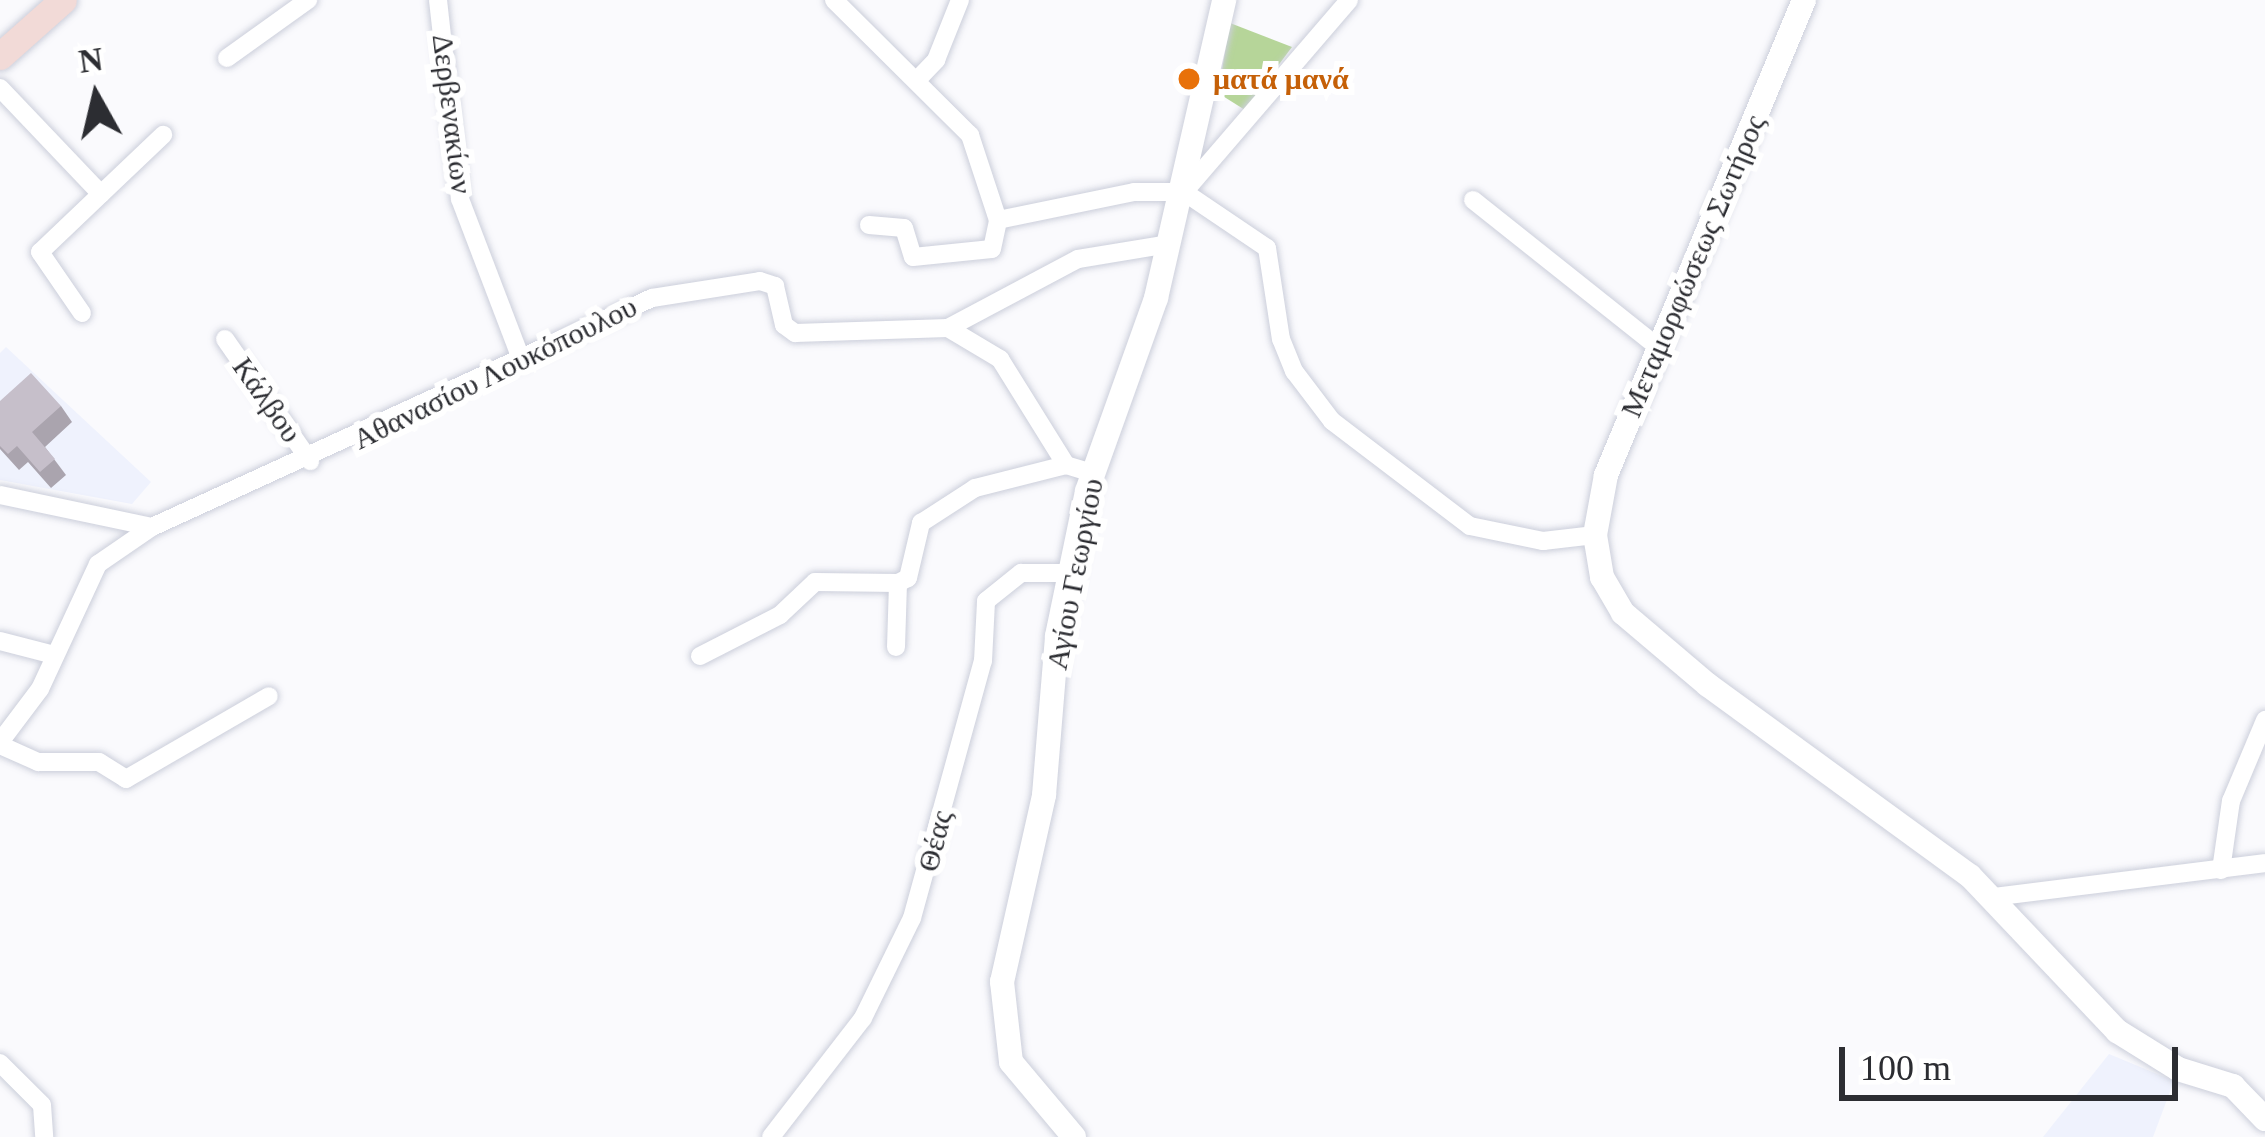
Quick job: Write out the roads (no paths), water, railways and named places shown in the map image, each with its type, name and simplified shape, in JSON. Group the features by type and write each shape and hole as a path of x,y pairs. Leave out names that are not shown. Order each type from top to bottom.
{"main road":[{"path":"0,56 62,0"}],"street":[{"path":"227,58 308,0"},
{"name":"Δερβενακίων","path":"438,0 460,199 522,361"},
{"path":"834,0 970,136 998,220 992,249 913,257 904,228 869,225"},
{"path":"917,80 937,60 960,0"},
{"name":"Αγίου Γεωργίου","path":"1074,1137 1011,1062 1000,1007 1044,796 1070,573 1092,473 1170,244 1224,0"},
{"path":"1184,192 1349,0"},
{"name":"Μεταμορφώσεως Σωτήρος","path":"1595,535 1606,475 1804,0"},
{"path":"0,88 100,194"},
{"path":"82,313 40,252 164,135"},
{"path":"998,220 1154,189 1184,192 1268,248 1281,339 1302,384 1332,421 1470,526 1543,541 1595,535 1601,577 1623,613 1993,897 2117,1031 2178,1069 2233,1086 2265,1120"},
{"path":"1473,200 1658,347"},
{"name":"Αθανασίου Λουκόπουλου","path":"0,744 40,689 98,564 152,527 310,461 640,302 760,281 775,286 784,326 795,333 948,328 1078,259 1170,244"},
{"path":"948,328 1011,372 1066,465"},
{"name":"Κάλβου","path":"225,339 310,461"},
{"path":"700,656 780,615 815,582 898,583 908,578 921,523 975,488 1066,465 1092,473"},
{"path":"0,495 152,527"},
{"name":"Θέας","path":"771,1137 863,1018 912,918 982,661 986,601 1021,573 1070,573"},
{"path":"896,647 898,583"},
{"path":"0,641 54,655"},
{"path":"0,744 38,762 99,762 126,779 269,696"},
{"path":"2221,870 2231,801 2265,720"},
{"path":"1993,897 2028,886 2265,863"},
{"path":"0,1063 42,1105 44,1137"}],"place":[{"name":"ματά μανά","path":"1189,79"}]}
